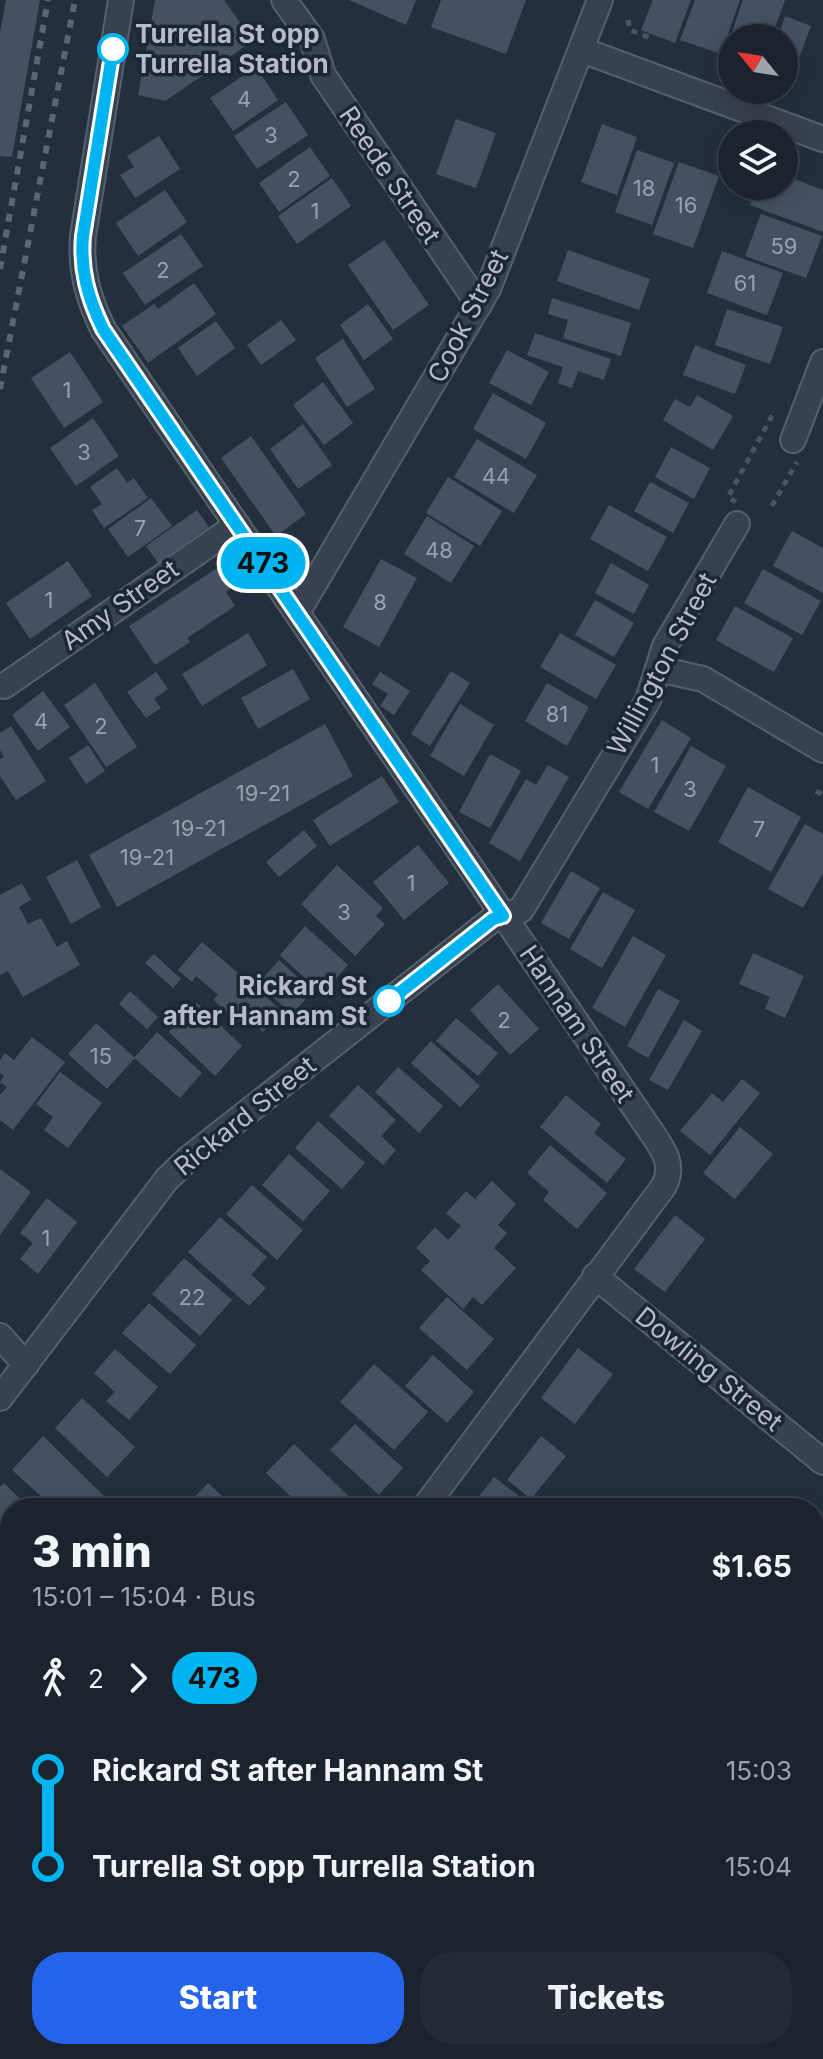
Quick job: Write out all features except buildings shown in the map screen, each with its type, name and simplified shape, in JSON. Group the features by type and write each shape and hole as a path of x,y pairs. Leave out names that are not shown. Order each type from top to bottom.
{"street":[{"name":"Hannam Street","path":"121,0 81,258 87,293 103,329 666,1154 669,1163 664,1186 431,1498"},
{"name":"Reede Street","path":"284,0 312,39 323,75 479,305"},
{"name":"Cook Street","path":"297,613 479,305 600,0"},
{"path":"582,50 823,139"},
{"path":"796,450 823,362"},
{"name":"Willington Street","path":"503,916 521,910 648,700 665,646 737,524"},
{"name":"Amy Street","path":"4,686 237,525"},
{"path":"658,669 703,679 823,750"},
{"name":"Rickard Street","path":"0,1398 167,1179 189,1158 493,919 503,916"},
{"name":"Dowling Street","path":"595,1276 823,1462"},
{"path":"0,1336 26,1365"}],"path":[{"path":"628,20 630,30 651,38"},
{"path":"737,481 774,412"},
{"path":"772,506 796,450"},
{"path":"816,791 823,795"}],"railway":[{"path":"0,269 48,0"},
{"path":"0,389 75,0"}],"bus line":[{"name":"473","path":"113,49 81,258 87,293 94,310 103,329 503,916 493,919 389,1001"}],"place":[{"name":"Turrella St opp Turrella Station","path":"113,49"},
{"name":"Rickard St after Hannam St","path":"389,1001"}]}
